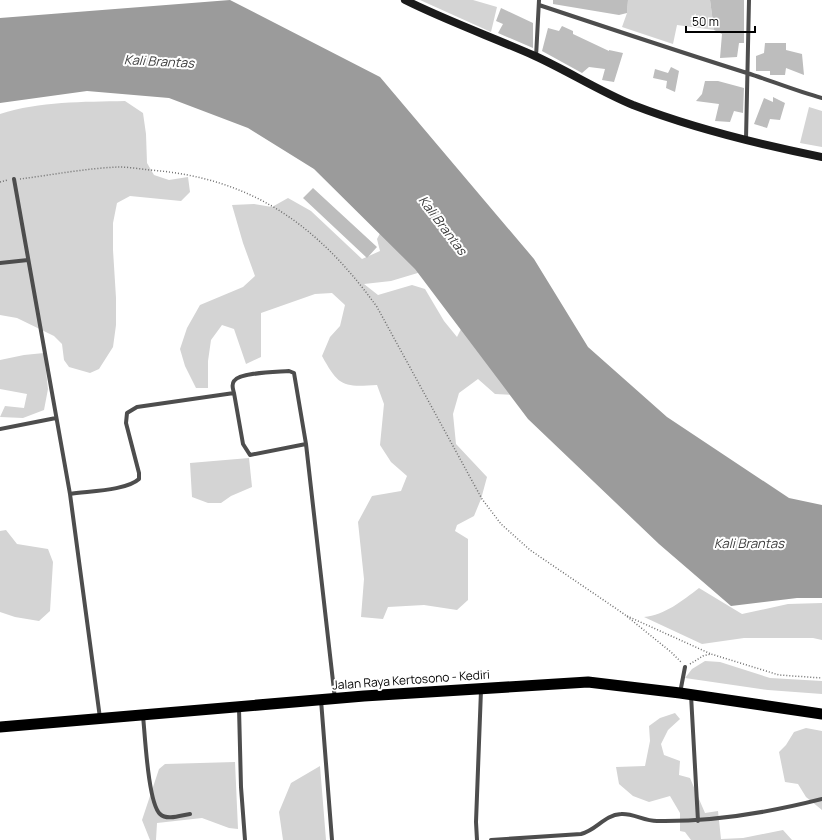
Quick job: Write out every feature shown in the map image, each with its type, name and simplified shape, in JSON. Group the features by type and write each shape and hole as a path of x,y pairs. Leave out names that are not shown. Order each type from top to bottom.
{"highway":[{"name":"Jalan Raya Kertosono - Kediri","path":"0,727 481,687 588,682 686,694 822,714"}],"main road":[{"path":"405,0 442,18 536,56 601,91 633,105 668,117 746,139 822,157"}],"street":[{"path":"746,139 749,0"},
{"path":"536,56 539,2 716,65 748,73 791,90 822,98"},
{"path":"14,179 70,494 100,718"},
{"path":"0,263 28,260"},
{"path":"306,444 250,455 243,444 232,385 235,379 243,376 289,371 294,373 306,444 335,699"},
{"path":"70,494 122,486 135,482 139,479 139,473 126,423 127,413 131,410 163,402 234,393"},
{"path":"0,429 56,418"},
{"path":"685,667 686,694 698,820"},
{"path":"477,840 476,822 481,687"},
{"path":"321,700 332,840"},
{"path":"239,708 245,840"},
{"path":"143,715 151,786 157,809 160,814 166,817 190,814"},
{"path":"491,840 581,834 590,831 609,816 622,814 655,821 734,818 822,799"}],"path":[{"path":"0,182 14,179 119,167 179,172 207,179 254,195 290,216 315,236 364,288 377,307 482,499 501,524 530,550 624,614 671,652 685,667 703,656 711,654"},
{"path":"624,614 711,654 779,675 822,678"}],"shaded area":[{"path":"420,0 473,0 497,7 491,32"},
{"path":"628,0 710,0 714,30 677,25 673,44 622,27 627,13"},
{"path":"125,101 143,113 146,134 147,163 154,175 169,180 188,177 190,192 181,201 130,196 117,203 113,223 116,325 113,347 99,369 90,373 69,367 64,360 62,344 54,336 17,318 0,315 0,114 46,104"},
{"path":"809,107 822,111 822,147 800,143"},
{"path":"288,198 311,211 362,259 380,251 377,239 386,222 431,269 391,281 364,284 378,295 412,285 425,289 444,321 457,337 468,315 517,395 495,394 478,379 459,393 453,414 456,444 487,477 481,499 474,516 457,525 455,531 468,539 468,600 457,610 424,605 388,607 383,619 361,617 364,579 358,522 372,496 401,491 407,476 391,462 380,445 384,404 377,385 356,386 343,383 333,374 322,356 330,337 340,326 345,305 332,293 315,294 261,313 261,357 246,364 234,329 222,325 211,340 208,361 208,388 196,388 185,366 180,349 187,328 200,305 243,287 255,276 243,243 232,205 254,204 272,207"},
{"path":"44,353 48,389 44,410 23,418 0,417 5,406 24,408 27,394 0,389 0,360"},
{"path":"249,458 252,487 231,496 221,503 208,503 192,497 190,463"},
{"path":"6,530 17,544 48,549 53,562 50,611 39,621 15,617 0,612 0,531"},
{"path":"699,588 742,614 788,604 822,603 822,640 813,638 744,638 702,644 644,617 652,616 666,610"},
{"path":"705,661 720,662 770,678 822,681 822,694 768,690 685,678 692,669"},
{"path":"675,713 680,719 668,730 661,744 664,755 680,761 679,775 690,778 705,813 718,811 721,839 743,838 783,830 792,840 691,840 685,832 680,831 680,813 670,796 649,802 633,796 619,784 616,767 645,766 650,741 649,726 660,718"},
{"path":"806,728 822,731 822,810 806,797 798,784 785,782 779,752 786,745 794,732"},
{"path":"235,762 238,829 229,828 202,818 157,823 156,840 150,840 142,820 159,769 165,764"},
{"path":"320,766 326,840 283,840 279,812 291,783"}],"water":[{"name":"Kali Brantas","path":"230,0 380,77 534,259 588,347 667,417 789,498 822,505 822,598 797,598 731,606 659,544 528,419 415,269 314,169 248,128 169,98 87,91 0,103 0,18"}],"building":[{"path":"553,0 628,0 627,13 619,15 553,4"},
{"path":"710,0 744,0 744,43 739,43 737,57 720,58 722,34 714,30"},
{"path":"501,8 533,23 533,48 498,33 503,24 496,21"},
{"path":"562,26 573,31 573,34 609,51 623,53 614,82 602,80 605,69 589,67 582,73 542,51 548,28 559,31"},
{"path":"765,43 786,43 786,50 802,54 804,75 786,68 785,75 770,75 770,71 756,71 756,56 764,53"},
{"path":"671,67 679,71 675,92 666,88 667,81 653,78 655,69 668,73"},
{"path":"705,81 718,81 744,88 743,113 734,111 730,122 715,121 719,104 696,101 702,94"},
{"path":"773,97 785,103 780,120 770,119 767,128 754,124 764,98 773,102"},
{"path":"313,188 377,247 367,258 303,198"}]}
